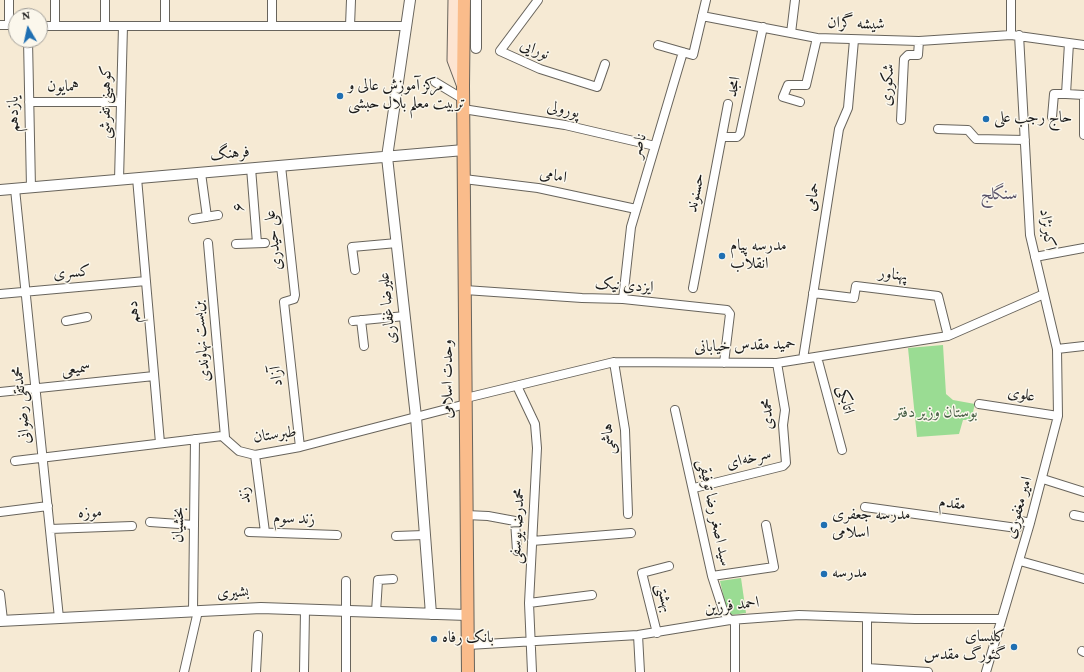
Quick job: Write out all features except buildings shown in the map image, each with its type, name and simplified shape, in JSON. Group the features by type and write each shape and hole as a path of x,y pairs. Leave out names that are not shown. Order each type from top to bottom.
{"main road":[{"name":"وحدت اسلامی","path":"454,0 453,60 463,86"},
{"name":"وحدت اسلامی","path":"464,0 463,104 468,672"}],"street":[{"path":"54,26 55,0"},
{"path":"105,0 105,26"},
{"path":"165,0 165,26"},
{"path":"272,0 272,26"},
{"path":"350,26 351,0"},
{"name":"علیرضا غفاری","path":"410,0 387,157 416,417 431,614"},
{"path":"476,0 476,48"},
{"path":"658,45 693,55 706,0"},
{"path":"791,33 795,0"},
{"name":"اکبرنژاد","path":"1011,0 1025,140 1030,235 1057,349"},
{"name":"نورایی","path":"536,1 500,52 540,69 597,87 605,64"},
{"name":"شیشه گران","path":"702,16 817,38 919,41 1015,35 1084,45"},
{"path":"48,26 406,26"},
{"name":"کوهینی تفرشی","path":"119,180 123,26"},
{"name":"امجد","path":"722,137 737,137 740,134 763,27"},
{"path":"800,102 783,97 788,85 806,85 817,38"},
{"name":"حمامی","path":"803,359 839,129 848,108 854,40"},
{"name":"شکوری","path":"901,120 904,59 908,55 918,55 919,41"},
{"path":"1066,94 1069,42"},
{"name":"یازدهم","path":"28,48 31,188"},
{"name":"ناصر","path":"623,299 631,227 683,52"},
{"path":"435,82 463,104"},
{"path":"1052,117 1054,94 1084,95 1084,135"},
{"name":"همایون","path":"29,102 121,102"},
{"name":"پورولی","path":"463,104 655,146"},
{"name":"حسنوند","path":"693,288 728,104"},
{"path":"938,129 968,130 971,132 974,139 1025,140"},
{"name":"فرهنگ","path":"0,190 464,150"},
{"name":"علی حیدری","path":"281,166 295,289 294,299 284,302"},
{"name":"۶","path":"236,244 261,243 251,168"},
{"path":"201,173 207,217"},
{"name":"دهم","path":"137,178 160,444"},
{"name":"امامی","path":"464,179 538,188 636,209"},
{"name":"محمدتقی رضوانی","path":"15,189 59,618"},
{"path":"193,219 218,215"},
{"name":"بن‌بست نهاوندی","path":"208,243 225,437"},
{"path":"355,270 352,247 397,243"},
{"path":"1035,257 1084,248"},
{"name":"کسری","path":"0,294 146,281"},
{"name":"پهناور","path":"813,293 854,298 856,286 938,296 948,336"},
{"name":"ایزدی نیک","path":"465,290 582,298 623,299 729,311 724,363"},
{"name":"حمید مقدس خیابانی","path":"466,401 517,386 614,362 778,363 948,336 1044,294"},
{"name":"آزاد","path":"284,302 300,447"},
{"path":"364,346 357,320 405,316"},
{"path":"66,320 87,317"},
{"path":"1057,349 1084,346"},
{"name":"امیر مغفوری","path":"986,672 1000,619 1020,561 1043,479 1058,416 1057,349"},
{"name":"اتابکی","path":"817,357 842,450"},
{"name":"هاشمی","path":"614,362 625,430 628,514"},
{"name":"محمدی","path":"778,363 784,410 783,425 786,463"},
{"name":"سمیعی","path":"0,392 154,376"},
{"name":"محمدرضا یوسفی","path":"517,386 535,424 537,448 529,603 532,672"},
{"name":"طبرستان","path":"225,437 240,451 255,455 300,447 416,417 466,401"},
{"name":"علوی","path":"979,404 1058,416"},
{"name":"سید اصغر رضا توفیقی","path":"675,410 694,488 712,576 724,613 732,620"},
{"path":"15,461 194,439 225,437"},
{"name":"بخشیان","path":"184,672 196,611 194,439"},
{"name":"زند","path":"255,455 265,532"},
{"name":"سرخه‌ای","path":"694,488 783,466 786,463"},
{"path":"1043,479 1084,492"},
{"path":"0,512 48,506"},
{"name":"مقدم","path":"865,507 1017,528 1020,521 1030,523"},
{"path":"1074,515 1084,517"},
{"path":"466,516 488,516 515,521 517,551"},
{"path":"150,522 194,524"},
{"path":"712,576 774,567 766,525"},
{"name":"موزه","path":"50,529 132,526"},
{"name":"زند سوم","path":"248,532 337,535"},
{"path":"532,541 631,533"},
{"path":"396,536 424,535"},
{"path":"1020,561 1084,579"},
{"name":"بهشتی","path":"657,633 642,573 669,566"},
{"path":"376,612 378,580 393,579"},
{"path":"346,581 346,672"},
{"path":"0,594 2,621"},
{"path":"529,603 592,594"},
{"name":"بشیری","path":"2,621 261,608 467,615"},
{"path":"304,672 305,610"},
{"name":"احمد فرزین","path":"468,645 530,640 638,635 732,620 800,615 867,618 1000,619"},
{"path":"867,618 867,670 928,672"},
{"path":"732,620 735,672"},
{"path":"256,672 258,635"},
{"path":"638,635 640,672"}],"green space":[{"name":"بوستان وزیر دفتر","path":"943,345 946,394 953,400 975,404 971,420 963,420 959,434 917,437 908,348"},
{"path":"741,578 746,613 731,615 726,607 720,581"}],"place":[{"name":"مرکز آموزش عالی و تربیت معلم بلال حبشی","path":"340,96"},
{"name":"حاج رجب علی","path":"986,119"},
{"name":"مدرسه پیام انقلاب","path":"722,256"},
{"name":"مدرسه جعفری اسلامی","path":"824,525"},
{"name":"مدرسه","path":"824,574"},
{"name":"بانک رفاه","path":"434,639"},
{"name":"کلیسای گئورگ مقدس","path":"1014,647"}],"district":[{"name":"سنگلج","path":"999,196"}]}
